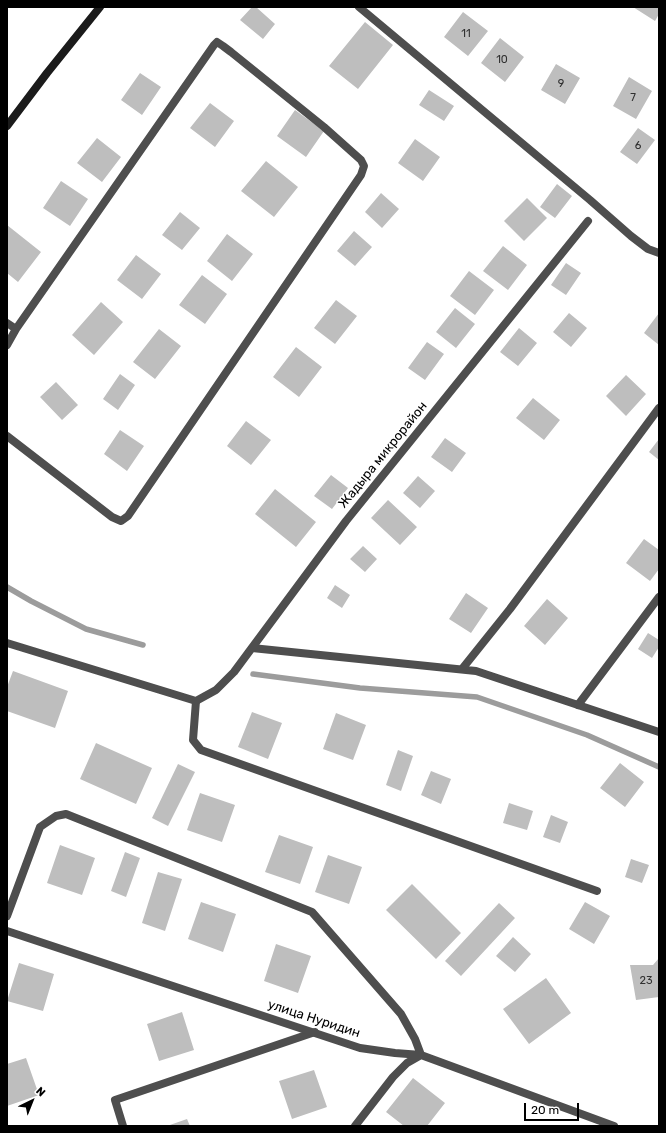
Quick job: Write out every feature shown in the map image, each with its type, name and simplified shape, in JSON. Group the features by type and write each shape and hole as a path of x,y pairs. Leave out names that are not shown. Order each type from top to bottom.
{"street":[{"path":"7,126 100,7"},
{"path":"359,7 631,236 648,249 659,253"},
{"path":"7,345 16,329 217,42 324,127 361,160 364,166 361,175 128,516 120,521 112,517 7,436"},
{"name":"Жадыра микрорайон","path":"196,701 216,690 234,672 346,521 588,220"},
{"path":"7,323 16,329"},
{"path":"462,669 510,609 659,408"},
{"path":"578,705 659,597"},
{"path":"7,643 196,701 193,740 201,750 597,891"},
{"path":"252,648 476,671 659,732"},
{"path":"7,916 40,827 56,816 66,814 312,912 401,1014 415,1039 421,1055 407,1063 393,1076 355,1126"},
{"name":"улица Нуридин","path":"7,931 360,1048 421,1055 614,1126"},
{"path":"123,1126 116,1100 315,1032"}],"building":[{"path":"252,7 256,7 275,24 263,39 240,20"},
{"path":"633,7 659,7 659,14 655,21"},
{"path":"463,12 488,31 468,56 444,37"},
{"path":"365,22 393,45 358,89 329,66"},
{"path":"500,38 524,57 505,82 481,63"},
{"path":"556,64 580,78 565,104 541,90"},
{"path":"140,73 161,87 142,115 121,100"},
{"path":"629,77 652,91 636,119 613,106"},
{"path":"429,90 454,106 444,121 419,105"},
{"path":"210,103 234,121 215,147 190,128"},
{"path":"295,110 324,131 306,157 277,136"},
{"path":"638,128 655,140 637,164 620,152"},
{"path":"97,138 121,157 102,182 77,163"},
{"path":"415,139 440,157 423,181 398,163"},
{"path":"266,161 298,187 274,217 241,191"},
{"path":"61,181 88,199 70,226 43,208"},
{"path":"557,184 572,196 555,218 540,207"},
{"path":"381,193 399,209 382,228 365,212"},
{"path":"527,198 547,218 524,241 504,221"},
{"path":"180,212 200,228 182,250 162,235"},
{"path":"7,225 41,252 18,282 7,273"},
{"path":"354,231 372,247 355,266 337,251"},
{"path":"227,234 253,254 232,281 207,261"},
{"path":"503,246 527,265 508,290 483,271"},
{"path":"136,255 161,274 142,299 117,280"},
{"path":"566,263 581,273 566,295 551,285"},
{"path":"469,271 494,290 475,315 450,296"},
{"path":"202,275 227,294 205,324 179,305"},
{"path":"336,300 357,316 335,344 314,328"},
{"path":"101,302 123,322 94,355 72,335"},
{"path":"455,308 475,324 456,348 436,332"},
{"path":"569,313 587,328 571,347 553,332"},
{"path":"659,313 659,345 644,333"},
{"path":"519,328 537,343 518,366 500,352"},
{"path":"159,329 181,346 155,379 133,362"},
{"path":"427,342 444,354 425,380 408,368"},
{"path":"296,347 322,367 299,397 273,377"},
{"path":"120,374 135,385 118,410 103,399"},
{"path":"626,375 646,394 626,416 606,396"},
{"path":"56,382 78,405 62,420 40,397"},
{"path":"533,398 560,420 544,440 516,418"},
{"path":"246,421 271,440 251,465 227,446"},
{"path":"120,430 144,446 127,471 104,454"},
{"path":"445,438 466,453 452,472 431,457"},
{"path":"659,439 659,460 649,452"},
{"path":"331,475 348,488 332,509 314,496"},
{"path":"418,476 435,491 420,508 403,493"},
{"path":"275,489 316,522 296,547 255,514"},
{"path":"388,500 417,527 400,545 371,518"},
{"path":"644,539 659,550 659,569 650,581 626,563"},
{"path":"363,546 377,559 365,572 350,559"},
{"path":"335,585 350,595 342,608 327,598"},
{"path":"466,593 488,608 471,633 449,619"},
{"path":"547,599 568,618 545,645 524,626"},
{"path":"648,633 659,640 659,647 652,658 638,649"},
{"path":"13,671 68,691 55,728 7,711 7,687"},
{"path":"252,712 282,723 268,759 238,747"},
{"path":"336,713 366,725 353,760 323,749"},
{"path":"96,743 152,768 136,804 80,779"},
{"path":"398,750 413,756 401,791 386,785"},
{"path":"620,763 644,782 625,807 600,788"},
{"path":"178,764 195,772 168,826 152,818"},
{"path":"431,771 451,779 441,804 421,795"},
{"path":"200,793 235,805 222,842 187,830"},
{"path":"509,803 533,811 527,830 503,823"},
{"path":"551,815 568,822 560,843 543,837"},
{"path":"279,835 313,847 300,884 265,872"},
{"path":"60,845 95,858 82,895 47,883"},
{"path":"125,852 140,858 126,897 111,891"},
{"path":"328,855 362,867 349,904 315,892"},
{"path":"631,859 649,865 642,883 625,877"},
{"path":"158,872 182,879 165,931 142,923"},
{"path":"412,884 461,933 436,959 386,910"},
{"path":"201,902 236,914 223,952 188,939"},
{"path":"585,902 610,916 594,944 569,929"},
{"path":"499,903 515,918 461,976 445,961"},
{"path":"513,937 531,954 515,972 496,956"},
{"path":"276,944 311,956 298,993 264,981"},
{"path":"659,958 659,997 636,1000 630,965 653,965"},
{"path":"19,963 54,974 43,1011 7,1001"},
{"path":"546,978 571,1013 529,1044 503,1009"},
{"path":"182,1012 194,1050 159,1061 147,1024"},
{"path":"26,1058 39,1095 7,1106 7,1064"},
{"path":"314,1070 327,1107 292,1119 279,1081"},
{"path":"413,1078 445,1103 427,1126 404,1126 386,1112"},
{"path":"187,1119 190,1126 167,1126"}],"waterway":[{"path":"7,587 86,629 143,645"},
{"path":"253,674 360,688 477,697 587,735 659,767"}]}
